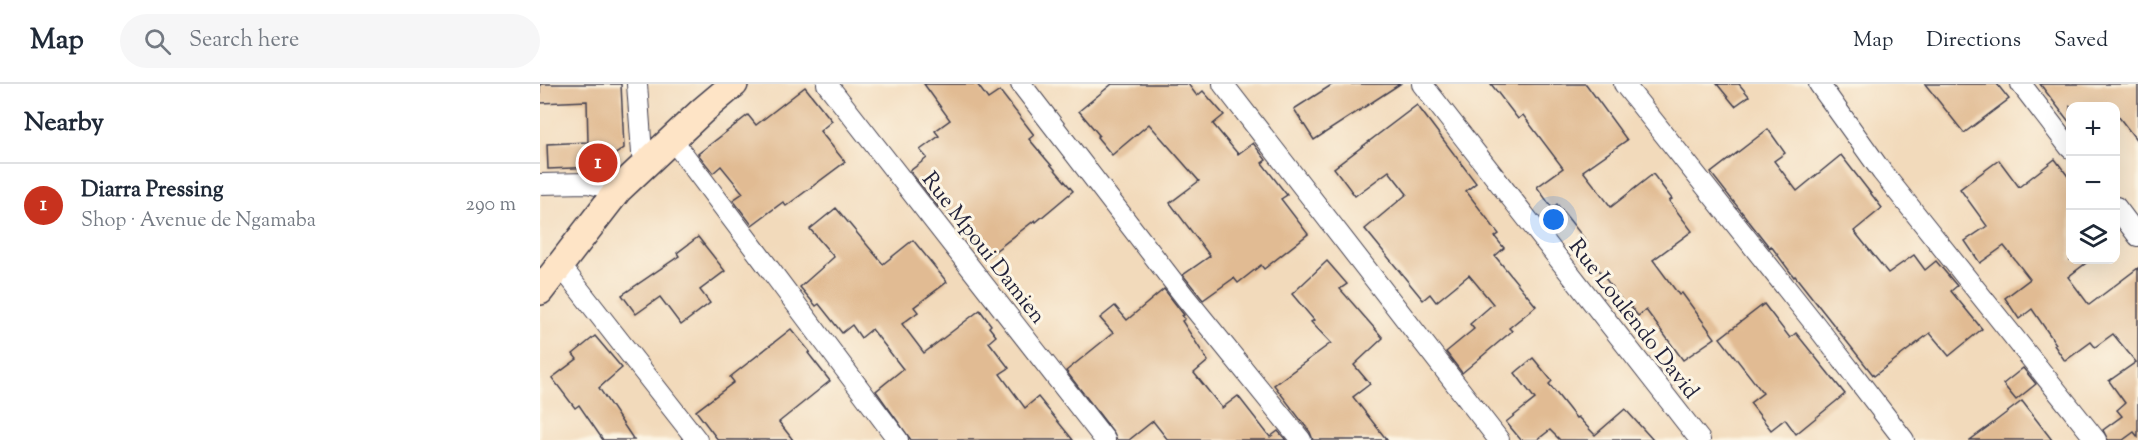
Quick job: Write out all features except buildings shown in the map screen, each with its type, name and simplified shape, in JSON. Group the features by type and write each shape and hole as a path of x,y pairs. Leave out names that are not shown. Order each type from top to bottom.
{"main road":[{"path":"540,291 618,190 734,84"}],"street":[{"path":"637,84 643,167"},
{"name":"Rue Mpoui Damien","path":"827,84 1105,440"},
{"path":"1021,84 1185,297 1301,440"},
{"path":"1222,84 1499,440"},
{"name":"Rue Loulendo David","path":"1422,84 1700,440"},
{"path":"1624,84 1904,440"},
{"path":"1819,84 1882,171 2096,440"},
{"path":"2021,84 2066,143"},
{"path":"672,139 898,440"},
{"path":"540,184 588,183 618,190"},
{"path":"2117,210 2138,236"},
{"path":"560,265 697,440"}],"place":[{"name":"Diarra Pressing","path":"598,163"}]}
